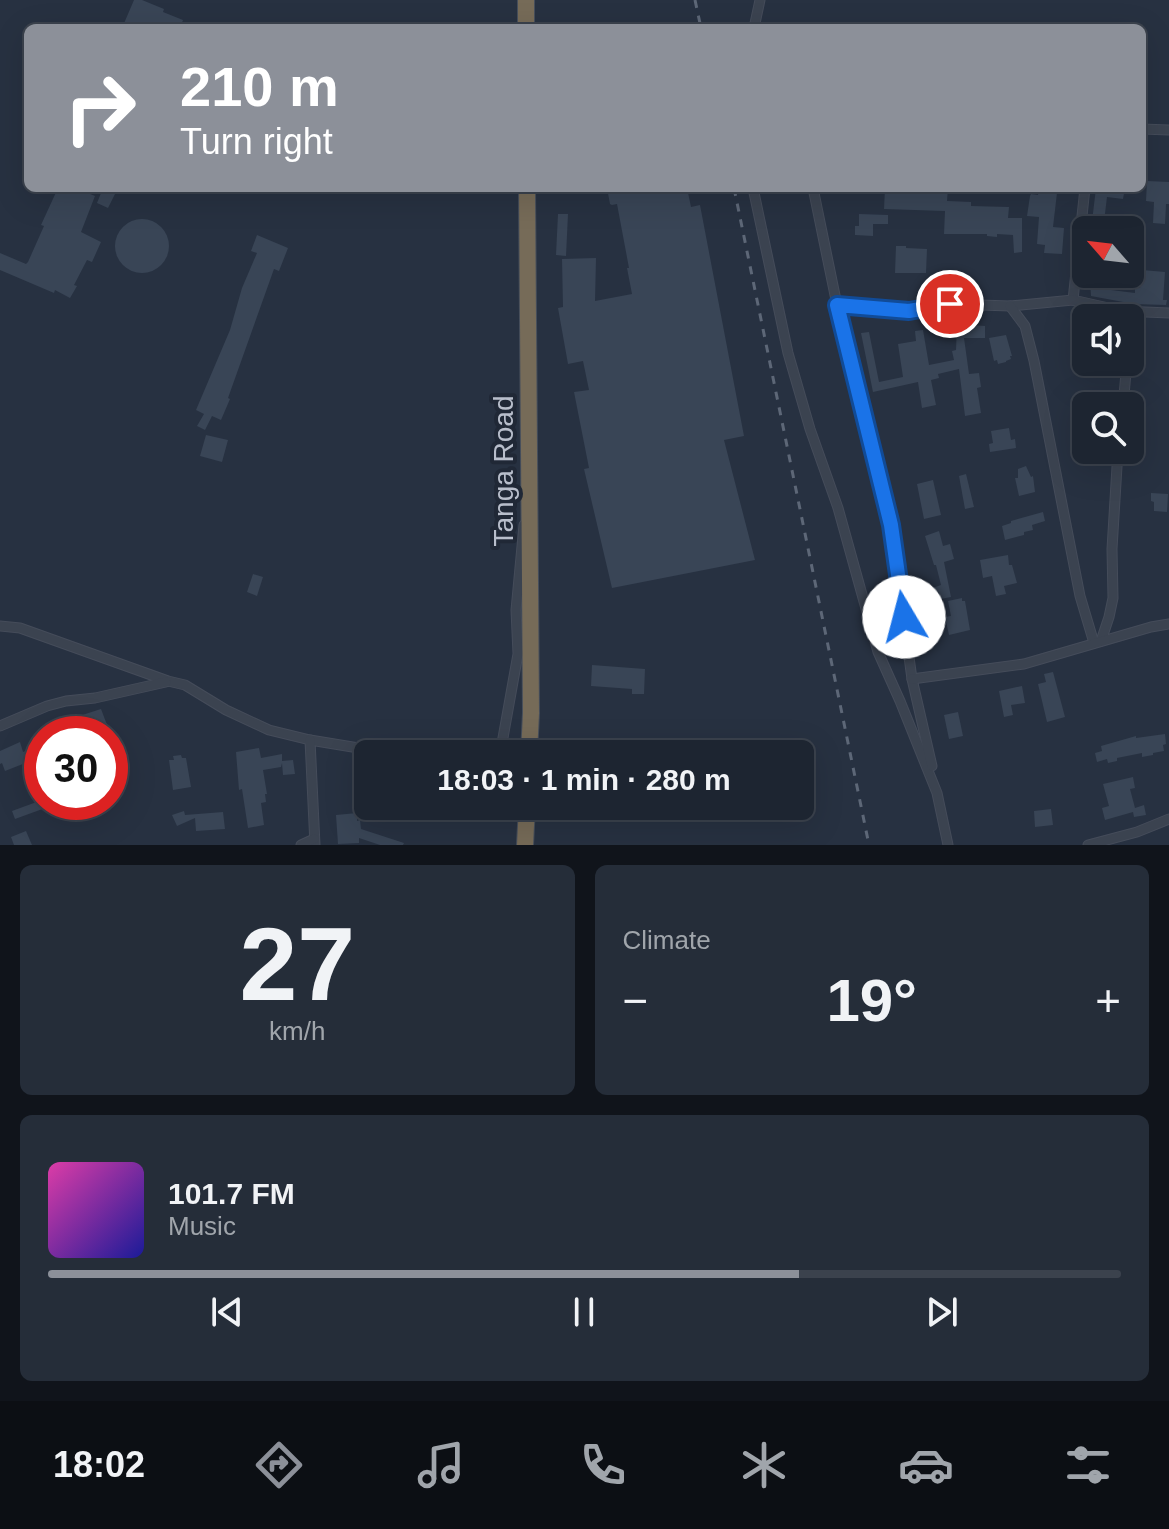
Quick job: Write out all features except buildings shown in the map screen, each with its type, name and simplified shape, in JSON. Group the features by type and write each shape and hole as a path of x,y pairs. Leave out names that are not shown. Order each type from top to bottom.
{"highway":[{"path":"526,0 526,24"},
{"name":"Tanga Road","path":"527,192 530,740"},
{"path":"525,845 526,820"}],"street":[{"path":"755,24 760,0"},
{"path":"1146,129 1169,130"},
{"path":"754,192 788,353 810,429 838,508 878,652 937,793"},
{"path":"814,192 837,305 891,525 912,679 948,845"},
{"path":"1073,300 1085,192"},
{"path":"837,305 909,311 950,304 1010,306 1073,300 1087,304"},
{"path":"1010,306 1025,326 1080,596 1098,642"},
{"path":"1144,314 1169,313"},
{"path":"1098,642 1113,598 1112,549 1117,464"},
{"path":"503,740 518,654 516,610 529,490"},
{"path":"912,679 1024,664 1169,624"},
{"path":"0,626 20,628 185,685 226,710 269,730 354,747"},
{"path":"0,726 56,704 168,681"},
{"path":"301,845 315,842 310,740"},
{"path":"1088,845 1127,840 1137,832 1169,819"}],"railway":[{"path":"695,0 700,24"},
{"path":"735,192 869,845"}],"route":[{"path":"904,617 891,525 837,305 909,311 950,304"}]}
